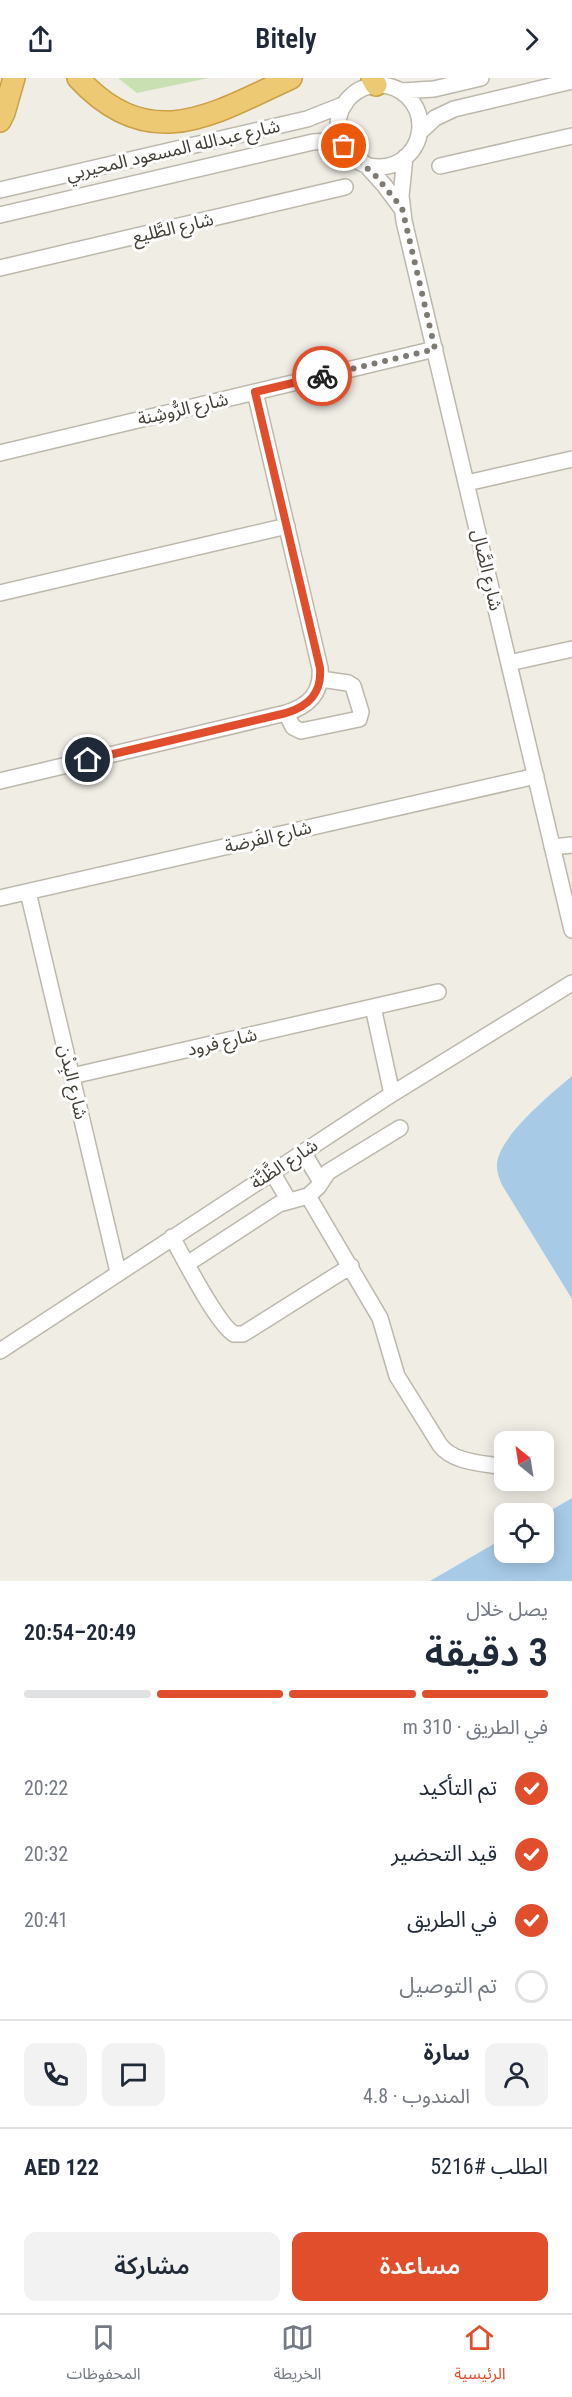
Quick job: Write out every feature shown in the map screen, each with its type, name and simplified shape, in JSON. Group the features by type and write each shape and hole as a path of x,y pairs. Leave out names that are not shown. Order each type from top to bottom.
{"highway":[{"path":"0,121 14,78"},
{"path":"78,78 101,99 117,109 144,119 173,123 211,115 291,78"}],"street":[{"path":"401,91 434,89 481,78"},
{"path":"419,132 418,114 408,97 401,91 374,82 353,94 345,104 338,125 344,146 356,159 364,164 389,165 405,157 411,150 419,132 435,118 454,109 572,81"},
{"name":"شارع عبدالله المسعود المحيربي","path":"0,190 307,119 345,104"},
{"path":"440,166 572,135"},
{"name":"شارع عبدالله المسعود المحيربي","path":"0,215 313,142 329,141 344,146"},
{"name":"شارع الصَّال","path":"405,157 401,183 402,208 572,930"},
{"name":"شارع الصَّال","path":"364,164 402,208"},
{"name":"شارع الطَّليع","path":"0,268 345,188"},
{"name":"شارع الرُّوشِنة","path":"0,453 435,349"},
{"path":"0,781 286,713 298,709 311,700 321,679 255,392"},
{"path":"467,483 572,459"},
{"path":"0,593 287,526"},
{"path":"509,663 572,649"},
{"path":"286,713 293,727 301,731 358,719 361,712 353,686 348,682 321,679"},
{"name":"شارع الفَرضة","path":"0,898 536,776"},
{"path":"552,847 572,845"},
{"name":"شارع البِدْن","path":"28,892 118,1272"},
{"name":"شارع الظَّنَّة","path":"0,1351 392,1094 572,983"},
{"name":"شارع فرود","path":"72,1076 438,992"},
{"path":"373,1007 392,1094"},
{"path":"187,1264 279,1204 309,1196 332,1169 400,1128"},
{"path":"303,1152 321,1182"},
{"path":"272,1172 289,1201"},
{"path":"309,1196 380,1318 397,1376 443,1449 458,1457 494,1465"},
{"path":"172,1237 227,1328 238,1335 351,1266"}],"green space":[{"path":"118,78 209,78 137,93"}],"water":[{"path":"572,1076 572,1299 502,1185 497,1167 499,1156 514,1131"},
{"path":"572,1498 572,1581 430,1581 494,1544 494,1563 554,1563 554,1509"}],"way so far":[{"path":"322,376 435,349 402,208 374,174 344,146"}],"route":[{"path":"88,760 286,713 305,705 316,694 321,679 320,668 255,392 322,376"}]}
